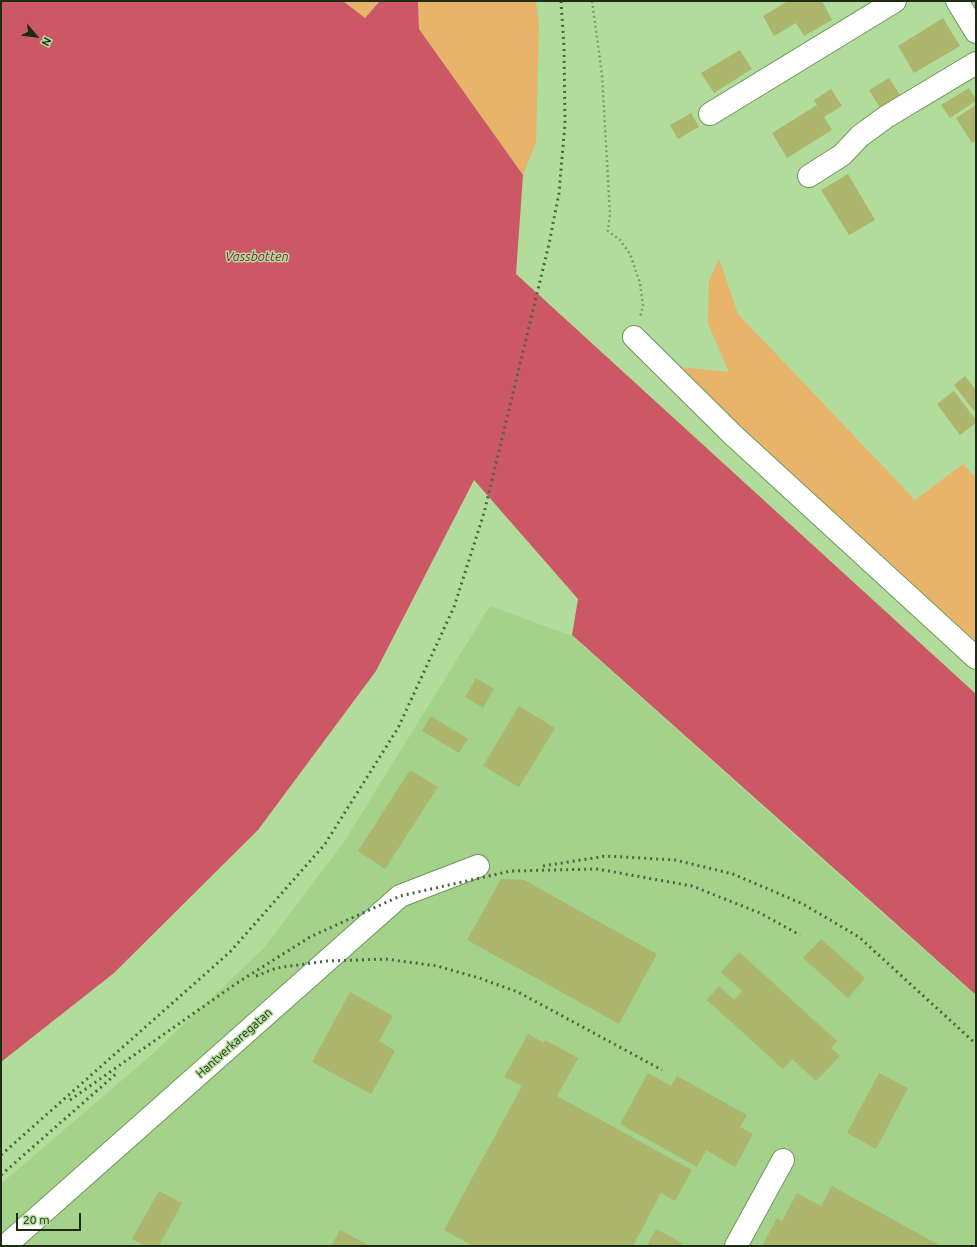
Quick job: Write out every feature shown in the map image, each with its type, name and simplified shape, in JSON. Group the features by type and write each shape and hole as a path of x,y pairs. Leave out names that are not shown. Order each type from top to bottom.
{"street":[{"path":"710,114 895,1"},
{"path":"957,1 976,32"},
{"path":"809,176 842,155 860,136 886,117 976,63"},
{"path":"634,337 733,435 976,658"},
{"name":"Hantverkaregatan","path":"5,1246 400,896 478,866"},
{"path":"736,1246 783,1160"}],"path":[{"path":"592,1 602,74 610,214 608,231 620,240 630,254 640,283 643,306 634,337"}],"shaded area":[{"path":"343,1 380,1 365,18"},
{"path":"418,1 536,1 539,25 536,143 523,175 419,29"},
{"path":"719,259 738,314 915,500 963,464 976,478 976,649 688,384 680,367 729,372 708,324 709,281"},
{"path":"490,606 572,636 976,996 976,1246 1,1246 1,1184 148,1058 264,948 344,842"}],"water":[{"name":"Vassbotten","path":"1,1 343,1 365,18 380,1 418,1 419,29 523,175 516,274 976,694 976,995 572,635 578,599 474,480 376,671 258,830 114,973 1,1062"}],"building":[{"path":"788,1 822,1 832,20 804,36 796,23 774,36 763,16"},
{"path":"943,18 960,46 914,73 898,46"},
{"path":"740,50 752,69 714,93 701,73"},
{"path":"889,78 900,95 880,108 869,90"},
{"path":"969,88 976,101 950,118 941,105"},
{"path":"831,89 842,106 824,117 832,130 787,158 772,133 817,105 814,100"},
{"path":"976,105 976,140 972,143 956,118"},
{"path":"691,113 699,127 678,139 670,125"},
{"path":"848,174 875,220 849,235 821,190"},
{"path":"965,376 976,390 976,409 974,411 954,385"},
{"path":"954,391 976,420 976,423 960,435 937,404"},
{"path":"476,678 494,689 483,708 465,697"},
{"path":"519,706 555,728 519,787 483,766"},
{"path":"431,716 468,739 459,753 422,731"},
{"path":"410,770 438,787 385,869 358,851"},
{"path":"501,879 524,880 657,954 619,1024 467,940"},
{"path":"821,939 865,978 848,998 803,958"},
{"path":"739,952 837,1041 831,1048 840,1056 816,1081 792,1059 783,1069 707,1000 719,986 734,1000 742,991 721,972"},
{"path":"350,992 393,1016 379,1041 395,1051 371,1094 312,1062"},
{"path":"528,1034 544,1043 545,1040 578,1058 557,1096 692,1170 675,1201 661,1193 633,1246 473,1246 444,1230 522,1086 504,1077"},
{"path":"648,1073 671,1086 677,1076 747,1115 740,1127 753,1134 735,1167 706,1150 697,1167 620,1124"},
{"path":"879,1073 908,1088 876,1149 847,1133"},
{"path":"832,1186 941,1246 762,1246 777,1218 782,1221 797,1193 821,1206"},
{"path":"159,1191 182,1203 159,1246 145,1246 132,1239"},
{"path":"656,1229 682,1243 681,1246 647,1246"},
{"path":"340,1230 370,1246 331,1246"}],"railway":[{"path":"1,1155 230,952 325,844 398,728 454,607 484,513 549,244 559,193 565,123 564,47 561,1"},
{"path":"543,866 606,856 675,860 733,874 803,904 859,937 976,1044"},
{"path":"70,1100 237,983 310,937 400,896 511,871 597,869 692,886 760,913 800,935"},
{"path":"256,976 276,968 327,961 386,959 437,966 479,978 518,992 662,1070"},
{"path":"1,1175 117,1073"}]}
